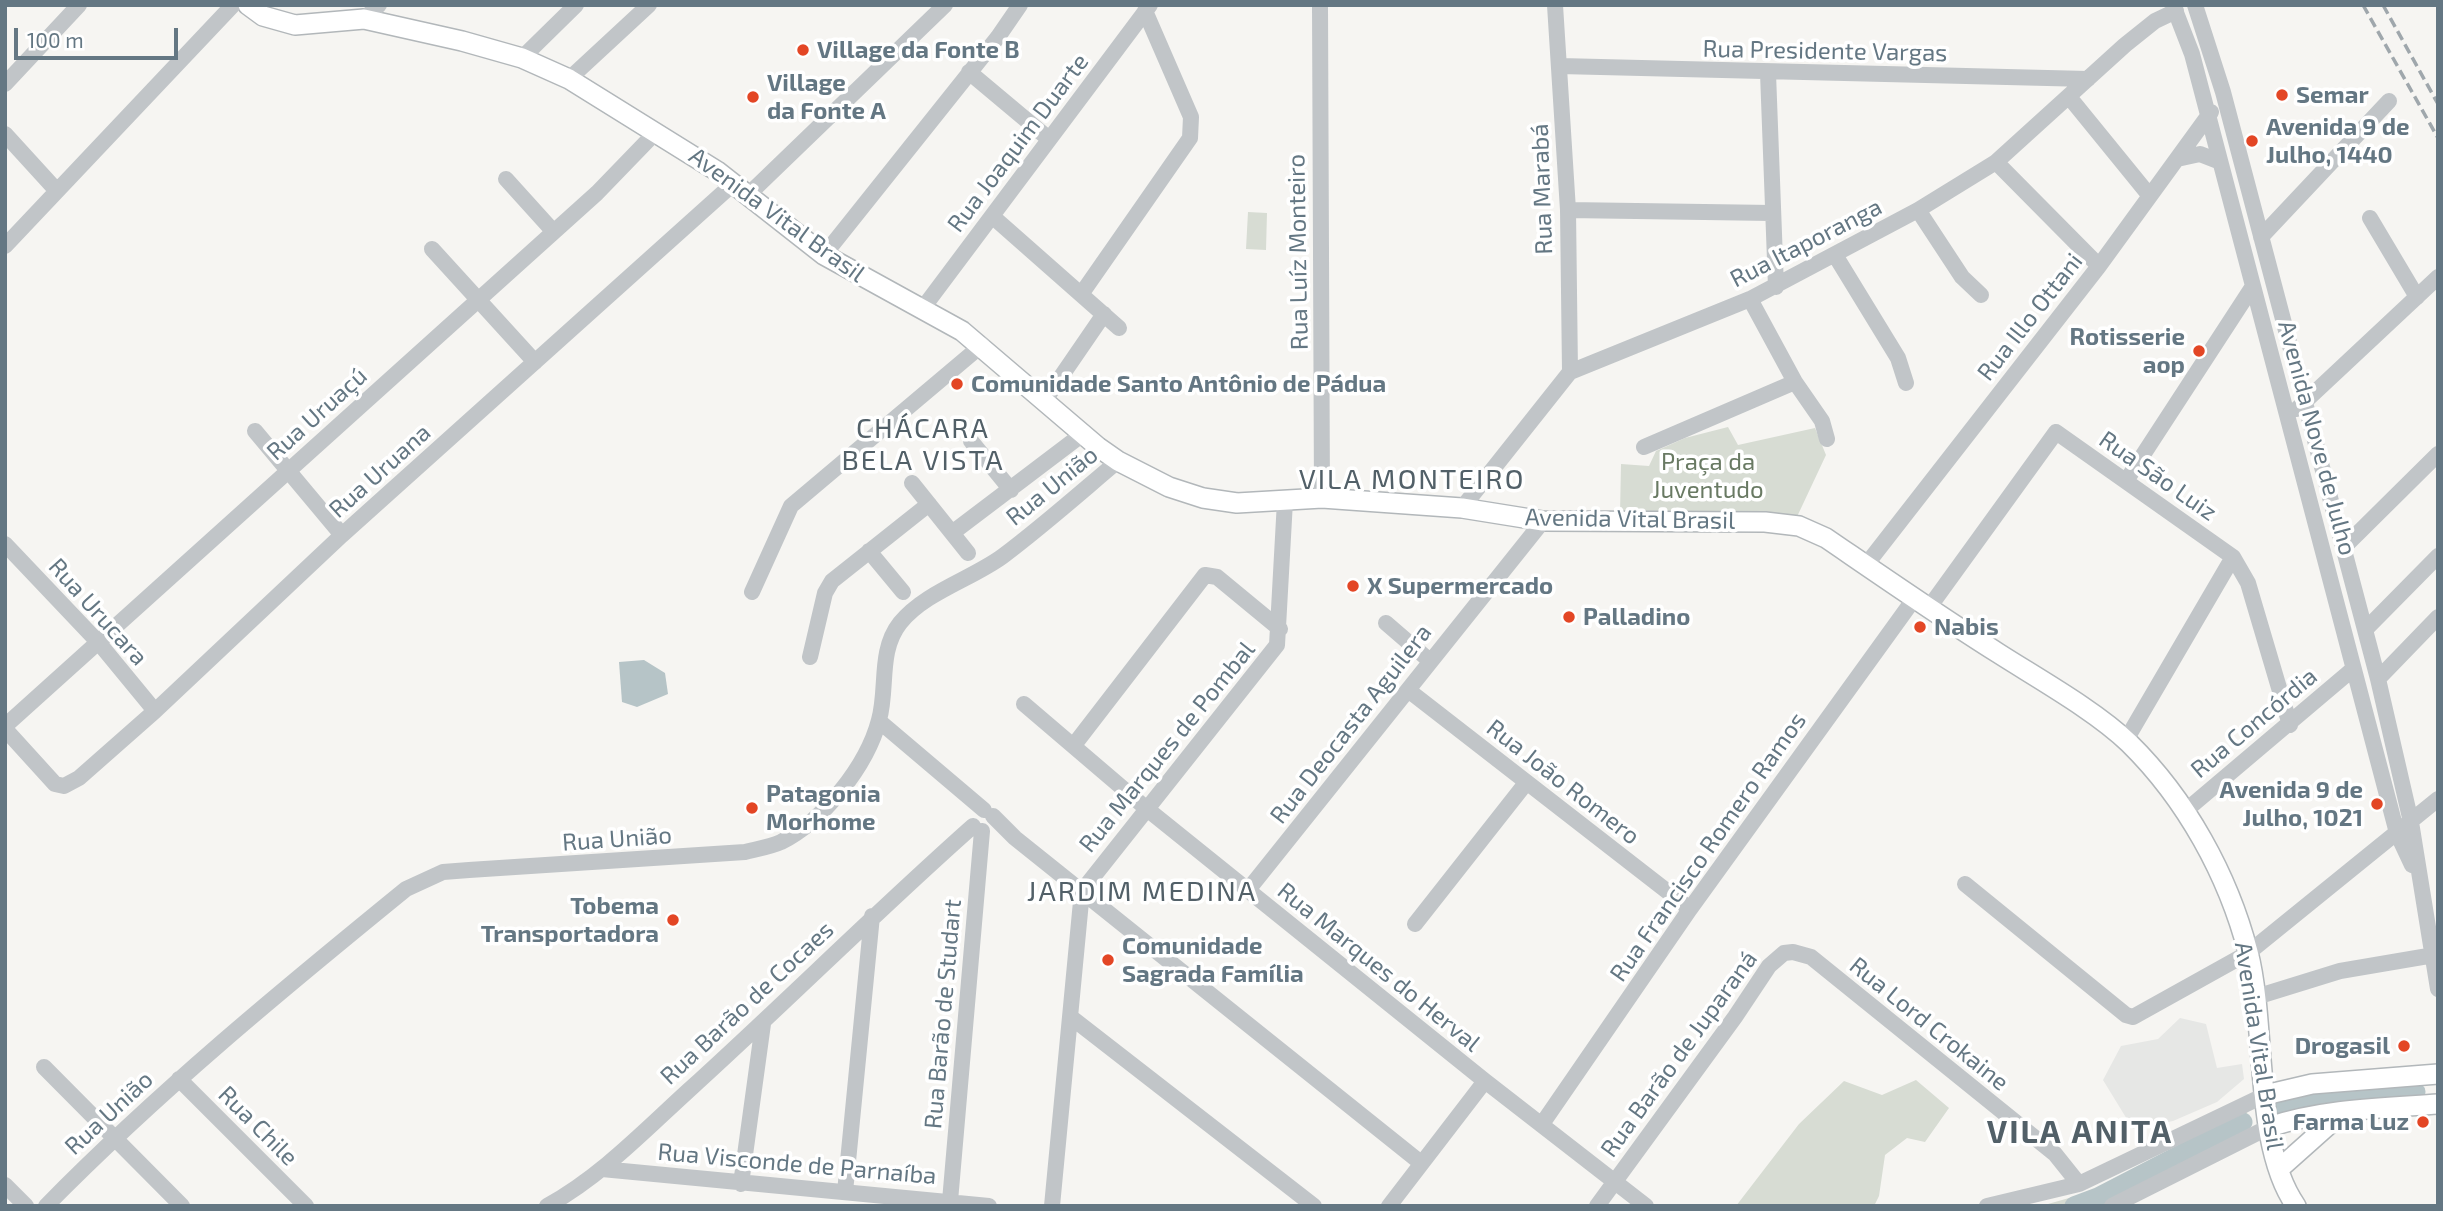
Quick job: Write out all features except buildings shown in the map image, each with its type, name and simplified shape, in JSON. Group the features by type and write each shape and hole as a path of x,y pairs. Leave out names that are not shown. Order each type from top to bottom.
{"main road":[{"name":"Avenida Vital Brasil","path":"248,5 263,16 295,25 364,19 522,58 569,79 741,188 824,255 855,275 923,308 982,345 1118,461 1169,487 1203,498 1237,503 1322,498 1462,508 1543,521 1785,523 1826,537 1921,604 2045,683 2126,740 2152,766 2184,812 2219,872 2248,953 2256,997 2269,1127 2279,1169 2295,1206"},
{"path":"2265,1096 2337,1081 2438,1074"},
{"path":"2269,1127 2295,1119 2343,1112 2438,1104"},
{"path":"2279,1169 2343,1112"}],"street":[{"path":"5,85 79,5"},
{"path":"5,246 233,5"},
{"path":"364,19 379,5"},
{"path":"522,58 576,5"},
{"path":"569,79 649,5"},
{"name":"Rua Uruana","path":"5,727 55,784 64,786 79,778 155,711 342,535 535,362 741,188 945,5"},
{"path":"824,255 1015,16 1020,5"},
{"name":"Rua Luíz Monteiro","path":"1320,5 1322,498"},
{"name":"Rua Marabá","path":"1555,5 1568,210 1570,372"},
{"path":"1082,293 1190,138 1193,128 1148,8"},
{"name":"Rua Joaquim Duarte","path":"923,308 1148,8"},
{"name":"Rua Itaporanga","path":"1462,508 1570,372 1776,287 1918,211 1996,162 2070,98 2142,30 2177,14 2203,9"},
{"name":"Avenida Nove de Julho","path":"2203,9 2304,405 2378,679 2411,822 2438,989"},
{"name":"Avenida Nove de Julho","path":"2177,14 2288,414 2397,833 2420,880"},
{"name":"Rua Presidente Vargas","path":"1560,66 1768,74 2088,79"},
{"path":"969,72 1049,139"},
{"path":"1768,74 1776,287"},
{"name":"Rua Illo Ottani","path":"1866,565 2099,266 2223,92"},
{"path":"2070,98 2149,195"},
{"path":"2261,237 2389,101"},
{"name":"Rua Uruaçú","path":"5,727 597,193 656,132"},
{"path":"5,134 57,191"},
{"path":"2177,159 2200,154 2218,161"},
{"path":"1996,162 2099,266"},
{"path":"506,179 553,231"},
{"path":"1568,210 1772,213"},
{"path":"1918,211 1962,277 1981,295"},
{"path":"992,216 1119,328"},
{"path":"2370,218 2417,298"},
{"path":"432,249 535,362"},
{"path":"1836,255 1898,358 1906,383"},
{"path":"2288,414 2304,405 2438,277"},
{"path":"2126,481 2253,286"},
{"path":"1750,299 1795,382 1822,421 1828,439"},
{"path":"1045,400 1104,314"},
{"path":"752,593 791,506 982,345"},
{"path":"1644,447 1795,382"},
{"path":"255,431 342,535"},
{"name":"Rua São Luiz","path":"2056,432 2233,557"},
{"name":"Rua Francisco Romero Ramos","path":"1542,1124 1690,909 1921,604 2056,432"},
{"path":"952,533 1084,433"},
{"path":"971,441 1011,490"},
{"path":"2343,548 2438,454"},
{"name":"Rua União","path":"46,1206 114,1137 178,1079 388,904 426,877 469,870 745,852 780,843 809,825 836,797 857,767 879,720 886,659 891,639 901,622 918,606 1002,557 1118,461"},
{"path":"912,483 968,553"},
{"name":"Rua Marques de Pombal","path":"1082,891 1271,655 1280,629 1285,501"},
{"path":"810,657 825,593 832,581 929,504"},
{"name":"Rua Deocasta Aguilera","path":"1248,890 1543,521"},
{"name":"Rua Urucara","path":"5,544 99,643 155,711"},
{"path":"869,551 903,592"},
{"path":"2365,631 2438,556"},
{"path":"2126,740 2233,557 2248,583 2290,724"},
{"path":"1074,745 1205,575 1217,577 1280,629"},
{"path":"2378,679 2438,617"},
{"path":"1386,623 1430,661"},
{"name":"Rua Concórdia","path":"2184,812 2353,669"},
{"name":"Rua João Romero","path":"1408,690 1690,909"},
{"name":"Rua Marques do Herval","path":"1024,704 1147,809 1485,1082 1646,1206"},
{"path":"879,720 962,792 982,822 1015,838 1421,1163"},
{"path":"1415,924 1526,783"},
{"path":"1965,884 2126,1015 2133,1017 2248,953 2438,799"},
{"name":"Rua Barão de Cocaes","path":"547,1206 602,1169 763,1024 872,916 982,822"},
{"name":"Rua Barão de Studart","path":"950,1201 982,822"},
{"path":"1052,1206 1082,891"},
{"path":"845,1192 872,916"},
{"name":"Rua Barão de Juparaná","path":"1597,1206 1769,966 1784,953 1793,952 1811,957"},
{"path":"2256,997 2340,971 2434,955"},
{"name":"Rua Lord Crokaine","path":"1811,957 2054,1154 2079,1184"},
{"path":"1072,1018 1314,1206"},
{"path":"741,1184 763,1024"},
{"path":"44,1068 114,1137 173,1203"},
{"name":"Rua Chile","path":"178,1079 306,1206"},
{"path":"1389,1206 1485,1082"},
{"path":"1987,1206 2079,1184 2265,1096"},
{"path":"2112,1206 2269,1127"},
{"name":"Rua Visconde de Parnaíba","path":"602,1169 989,1206"},
{"path":"5,1185 26,1206"}],"shaded area":[{"path":"644,660 665,673 668,694 637,707 622,702 619,662"},
{"path":"2180,1018 2206,1024 2217,1068 2242,1064 2244,1079 2217,1102 2173,1121 2133,1129 2103,1080 2121,1046 2158,1039"}],"green space":[{"path":"1248,212 1267,213 1266,250 1246,249"},
{"name":"Praça da Juventudo","path":"1728,427 1738,445 1815,428 1826,455 1795,521 1620,514 1621,464 1649,466 1656,451 1685,438"},
{"path":"1916,1080 1949,1108 1925,1142 1907,1138 1885,1155 1879,1196 1874,1206 1736,1206 1799,1124 1844,1081 1882,1095"},
{"path":"2419,1089 2419,1097 2344,1102 2275,1113 2276,1106 2344,1093"},
{"path":"2247,1111 2249,1128 2097,1205 2041,1206 2090,1192"}],"waterway":[{"path":"2278,1111 2322,1100 2416,1092"},
{"path":"2074,1206 2098,1197 2243,1122"}],"railway":[{"path":"2363,5 2438,138"},
{"path":"2383,5 2438,104"}],"place":[{"name":"Village da Fonte B","path":"803,50"},
{"name":"Semar","path":"2282,95"},
{"name":"Village da Fonte A","path":"753,97"},
{"name":"Avenida 9 de Julho, 1440","path":"2252,141"},
{"name":"Rotisserie aop","path":"2199,351"},
{"name":"Comunidade Santo Antônio de Pádua","path":"957,384"},
{"name":"X Supermercado","path":"1353,586"},
{"name":"Palladino","path":"1569,617"},
{"name":"Nabis","path":"1920,627"},
{"name":"Avenida 9 de Julho, 1021","path":"2377,804"},
{"name":"Patagonia Morhome","path":"752,808"},
{"name":"Tobema Transportadora","path":"673,920"},
{"name":"Comunidade Sagrada Família","path":"1108,960"},
{"name":"Drogasil","path":"2404,1046"},
{"name":"Farma Luz","path":"2423,1122"}],"district":[{"name":"CHÁCARA BELA VISTA","path":"923,445"},
{"name":"VILA MONTEIRO","path":"1412,480"},
{"name":"JARDIM MEDINA","path":"1142,892"},
{"name":"VILA ANITA","path":"2080,1132"}]}
